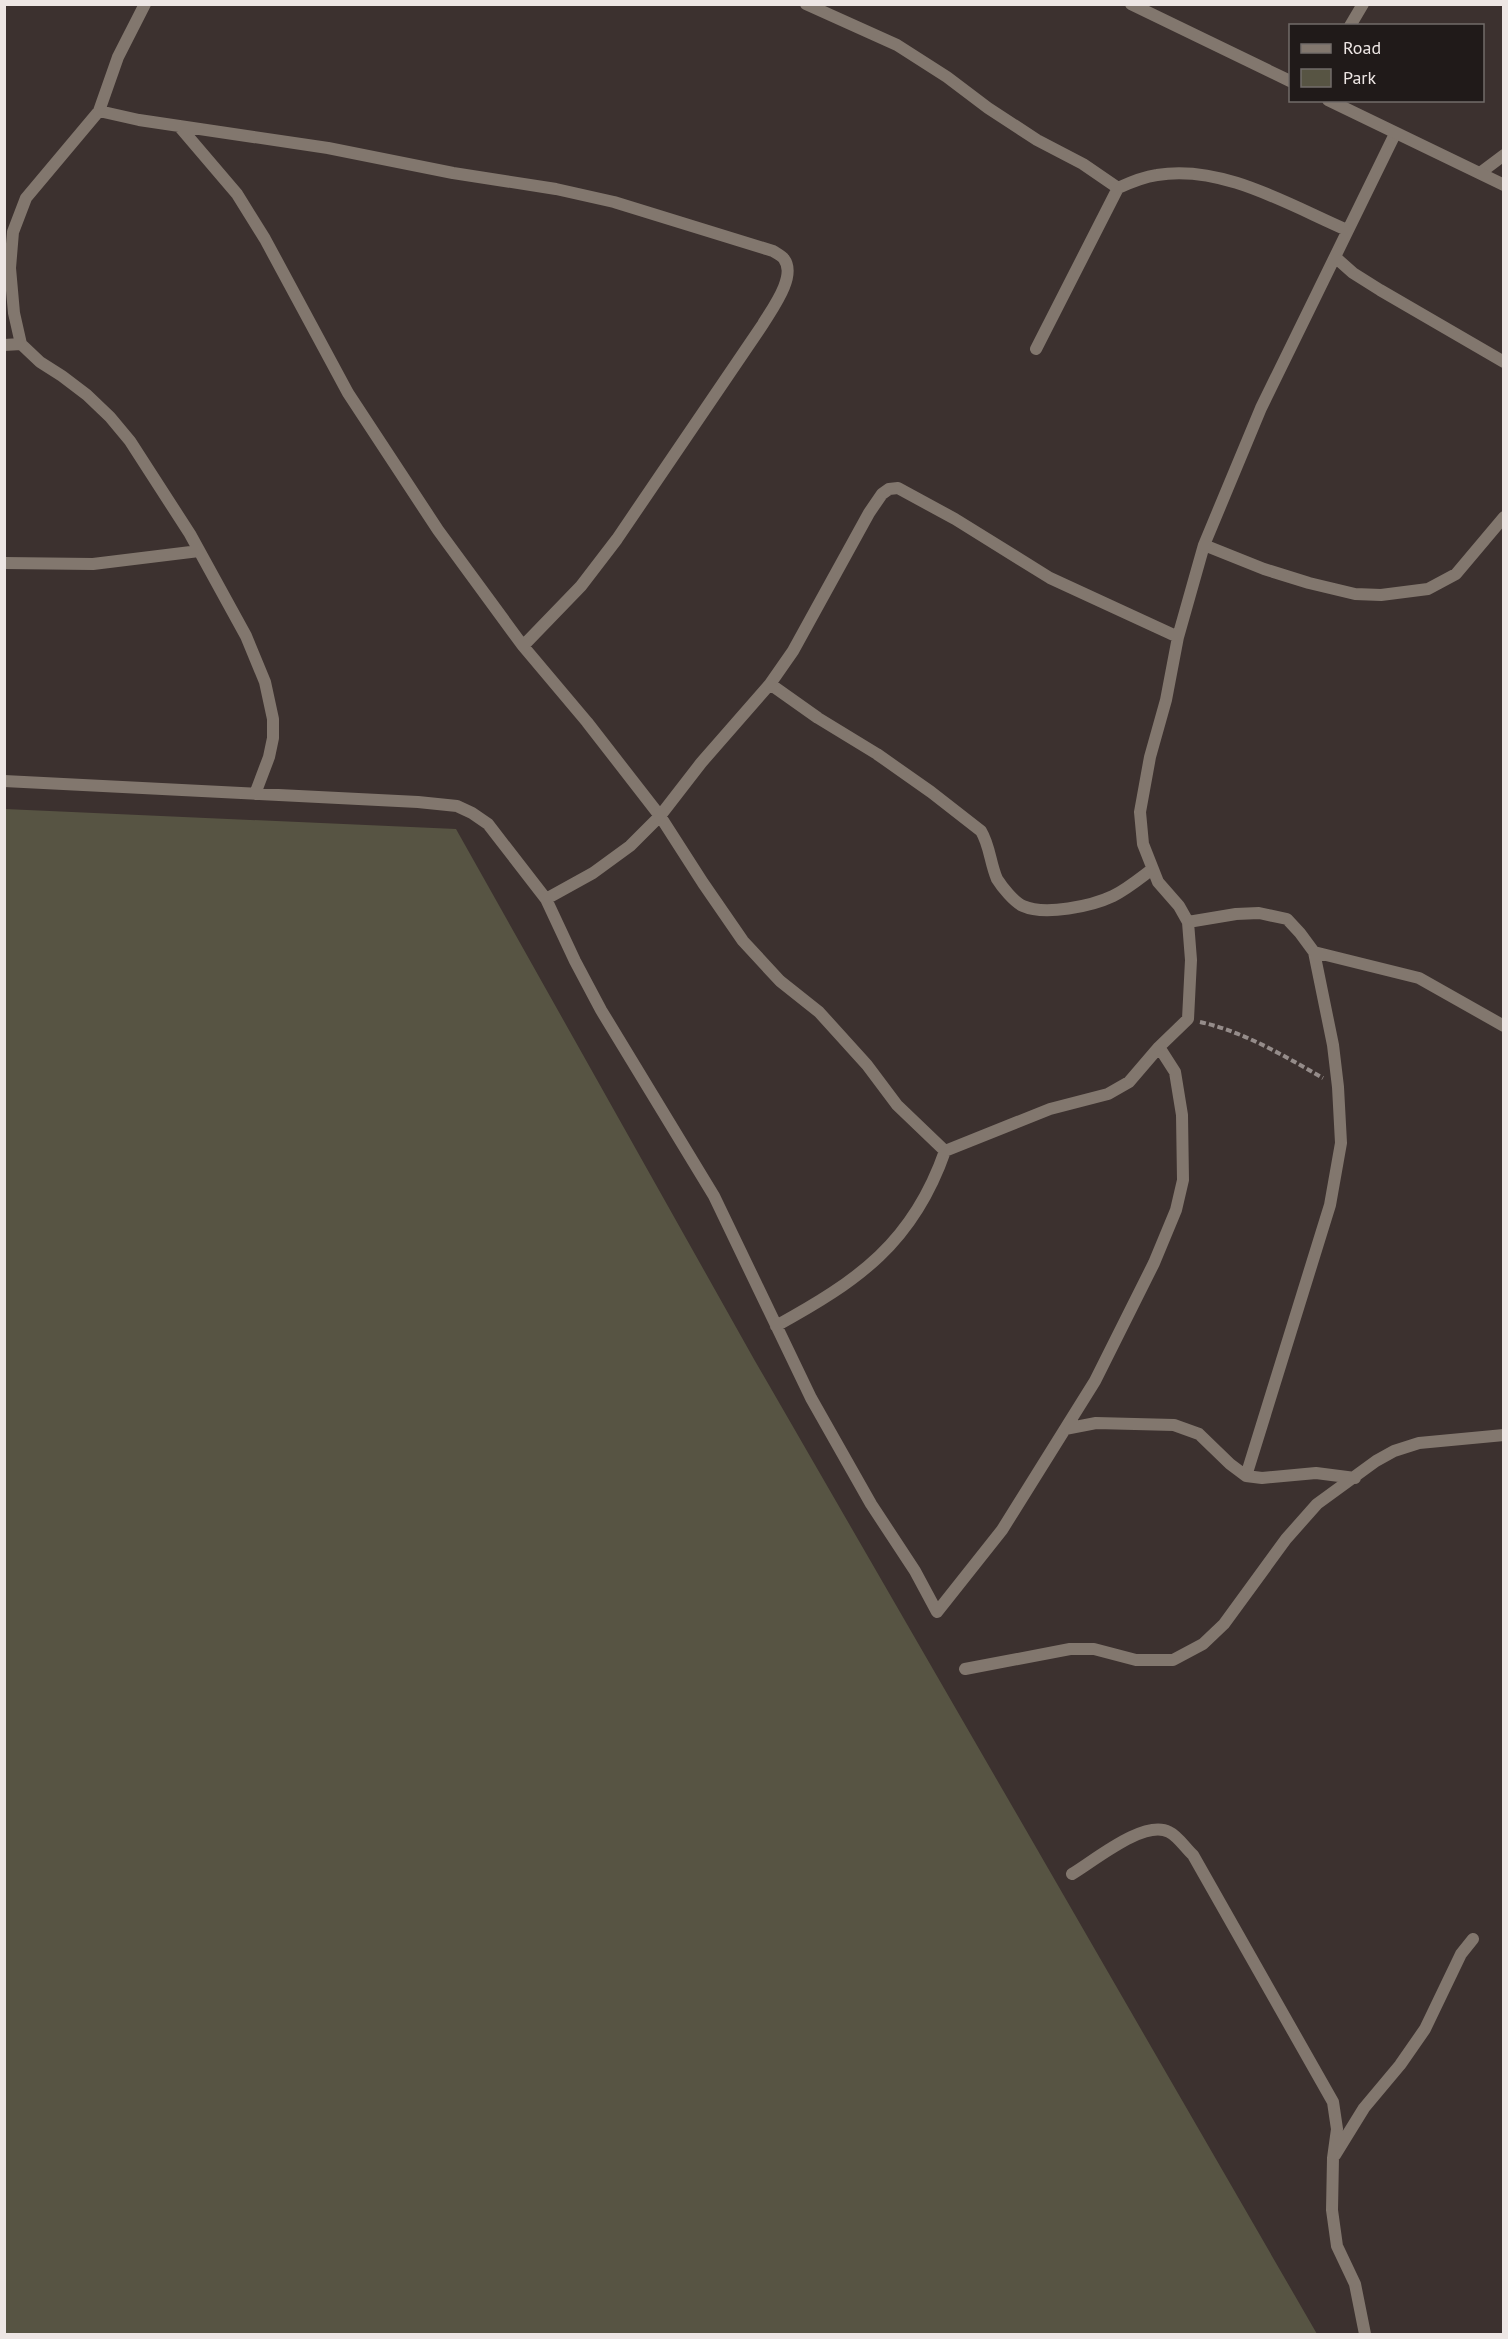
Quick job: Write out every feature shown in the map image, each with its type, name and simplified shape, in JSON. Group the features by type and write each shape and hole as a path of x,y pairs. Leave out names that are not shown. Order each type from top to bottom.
{"street":[{"path":"145,4 118,57 99,111 26,198 14,232 10,268 14,313 21,345 110,417 130,441 199,551 246,636 266,682 273,719 273,738 269,757 255,795"},
{"path":"806,4 897,45 947,77 1007,121 1083,164 1118,188"},
{"path":"1351,24 1363,4"},
{"path":"1133,5 1289,81"},
{"path":"1332,102 1503,185"},
{"path":"99,111 179,126 328,148 453,173 555,189 614,202 666,217 773,251 785,259 789,274 763,324 610,548 581,586 523,646"},
{"path":"179,126 237,194 265,239 348,393 438,530 523,646 587,722 660,816 743,941 780,981 819,1012 867,1065 897,1105 945,1151"},
{"path":"776,1326 822,1301 864,1271 903,1233 923,1203 945,1151 1050,1108 1108,1094 1129,1082 1159,1047 1188,1019 1191,960 1188,922 1179,906 1158,882 1151,870 1143,844 1140,812 1150,757 1166,700 1178,637 1204,544 1257,418 1395,134"},
{"path":"1480,173 1503,154"},
{"path":"1036,349 1118,188 1157,175 1183,172 1216,176 1240,183 1347,230"},
{"path":"1335,258 1380,290 1503,362"},
{"path":"4,345 21,345"},
{"path":"546,899 593,873 630,846 660,816 701,763 770,684 793,651 869,513 882,494 889,489 898,488 1050,578 1178,637"},
{"path":"1204,544 1264,569 1309,582 1355,594 1381,595 1428,590 1456,574 1503,517"},
{"path":"4,563 93,564 199,551"},
{"path":"770,684 818,718 877,754 981,831 998,879 1007,892 1022,906 1071,909 1097,902 1114,895 1151,870"},
{"path":"4,781 418,802 457,806 488,824 546,899 575,961 602,1010 714,1196 811,1398 871,1504 915,1571 937,1612 1002,1530 1095,1381 1154,1263 1176,1210 1183,1180 1182,1115 1175,1072 1159,1047"},
{"path":"1188,922 1236,914 1259,913 1287,919 1314,952 1333,1045 1338,1087 1341,1143 1330,1205 1246,1476"},
{"path":"1314,952 1419,978 1503,1026"},
{"path":"1065,1430 1096,1423 1174,1425 1199,1434 1246,1476 1262,1478 1316,1473 1354,1478"},
{"path":"965,1669 1071,1649 1094,1649 1136,1660 1173,1660 1203,1644 1224,1624 1286,1539 1317,1504 1376,1461 1394,1451 1419,1443 1503,1435"},
{"path":"1072,1874 1134,1835 1151,1830 1169,1832 1193,1855 1333,2102 1337,2129 1333,2158 1332,2210 1337,2246 1354,2284 1365,2334"},
{"path":"1333,2158 1364,2108 1400,2065 1425,2029 1461,1954 1473,1939"}],"path":[{"path":"1188,1019 1217,1026 1255,1041 1283,1054 1338,1087"}],"green space":[{"path":"5,809 456,829 755,1361 1317,2334 5,2334"}]}
